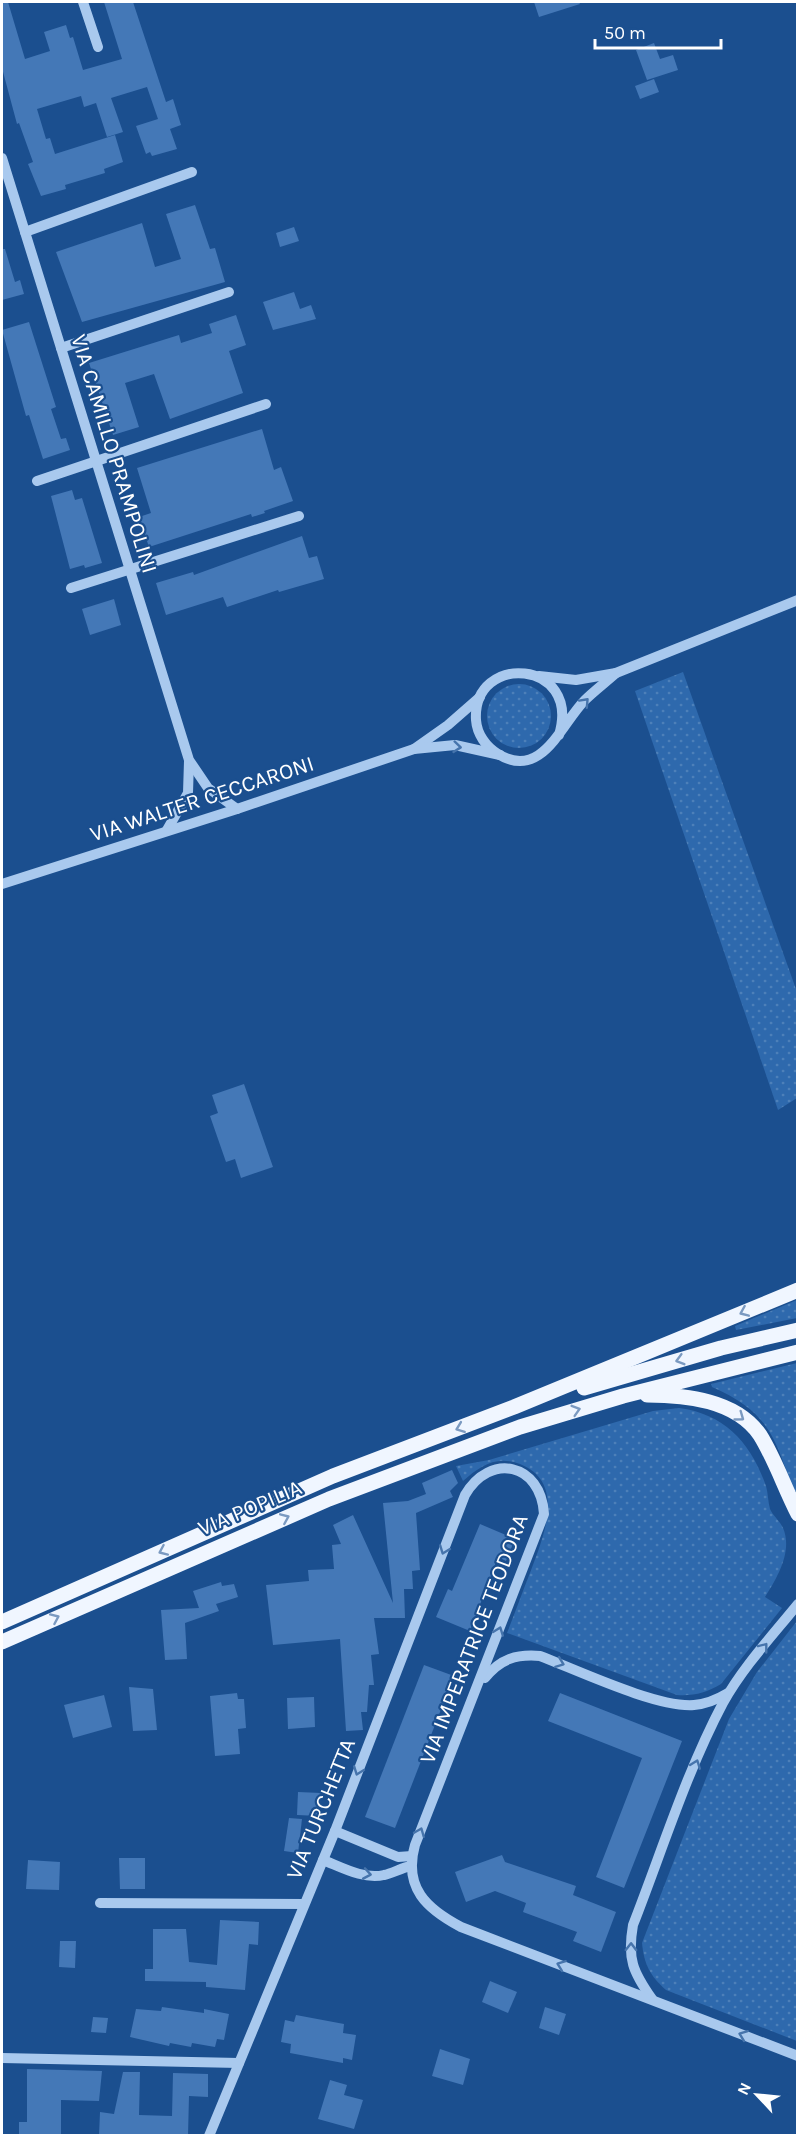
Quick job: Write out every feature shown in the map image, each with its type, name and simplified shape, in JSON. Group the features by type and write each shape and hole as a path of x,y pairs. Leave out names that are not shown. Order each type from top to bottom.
{"main road":[{"path":"514,1407 798,1290"},
{"path":"514,1407 721,1348 798,1330"},
{"path":"623,1396 798,1352"},
{"path":"623,1396 667,1395 729,1408 749,1423 760,1436 798,1514"},
{"name":"VIA POPILIA","path":"2,1642 329,1499 520,1427 623,1396"},
{"name":"VIA POPILIA","path":"2,1622 333,1476 514,1407"}],"street":[{"path":"82,2 98,47"},
{"name":"VIA CAMILLO PRAMPOLINI","path":"2,158 189,760 208,788 237,809"},
{"path":"25,232 192,172"},
{"path":"61,348 229,292"},
{"path":"37,481 266,404"},
{"path":"71,588 299,516"},
{"path":"616,673 798,600"},
{"name":"VIA WALTER CECCARONI","path":"414,749 448,725 480,697 488,686 512,673 525,672 538,676 576,680 616,673"},
{"name":"VIA WALTER CECCARONI","path":"2,884 237,809 414,749 455,745 513,760 540,755 559,735 584,701 616,673"},
{"path":"538,676 550,684 558,695 563,722 559,735"},
{"path":"480,697 476,710 476,724 489,748 500,755"},
{"name":"VIA CAMILLO PRAMPOLINI","path":"167,830 188,793 189,760"},
{"name":"VIA IMPERATRICE TEODORA","path":"412,1861 544,1514 543,1499 537,1486 528,1476 513,1469 501,1468 486,1472 473,1481 465,1496"},
{"name":"VIA TURCHETTA","path":"209,2136 335,1832 465,1496"},
{"path":"652,2000 637,1977 631,1960 629,1945 633,1925 701,1750 731,1691 798,1604"},
{"path":"476,1690 492,1669 520,1654 540,1656 666,1703 695,1705 716,1700 731,1691"},
{"path":"335,1832 412,1861"},
{"path":"323,1860 370,1877 412,1861"},
{"path":"412,1861 417,1889 437,1915 462,1927 798,2056"},
{"path":"100,1903 304,1904"},
{"path":"2,2058 239,2063"}],"shaded area":[{"path":"683,672 797,992 797,1098 778,1110 635,691"},
{"path":"519,684 531,686 542,693 549,704 551,716 549,728 542,739 531,746 519,748 507,746 496,739 489,728 487,716 489,704 496,693 507,686"},
{"path":"797,1300 797,1318 736,1330 735,1326"},
{"path":"797,1363 797,1490 794,1492 781,1455 758,1416 731,1396 712,1387 711,1384"},
{"path":"679,1408 695,1411 723,1424 744,1444 760,1471 766,1486 770,1509 783,1528 786,1537 785,1555 779,1573 765,1597 782,1608 721,1684 700,1693 683,1695 677,1695 507,1633 545,1529 547,1498 544,1484 535,1473 520,1464 511,1462 496,1461 482,1467 463,1481 456,1466 489,1460 653,1411"},
{"path":"797,1621 797,2041 666,1990 649,1969 642,1943 729,1719 757,1672"}],"building":[{"path":"2,2 8,2 25,59 50,51 44,32 66,25 70,38 73,37 83,70 122,59 104,2 133,2 166,102 173,99 181,125 170,129 177,149 152,156 150,152 146,154 136,126 158,119 147,87 111,98 123,132 107,137 96,103 84,107 81,96 37,109 46,139 50,138 55,154 115,135 123,162 104,169 105,173 65,185 66,189 41,196 28,164 33,162 19,123 17,124 2,68"},
{"path":"534,2 579,2 580,4 539,17"},
{"path":"654,43 660,59 673,55 678,70 647,80 636,50"},
{"path":"654,79 659,92 640,99 635,86"},
{"path":"195,205 210,249 215,248 225,282 82,322 56,252 142,223 155,267 181,259 166,214"},
{"path":"294,227 299,241 280,247 276,233"},
{"path":"2,249 5,249 15,282 20,280 24,294 2,300"},
{"path":"294,292 300,309 311,305 316,319 273,330 263,302"},
{"path":"236,315 246,345 229,351 243,393 170,419 154,374 125,383 139,427 113,435 89,363 179,335 181,343 212,333 209,324"},
{"path":"29,322 56,407 51,409 61,439 66,438 70,450 43,459 29,415 26,416 2,330"},
{"path":"262,429 274,470 281,467 293,501 264,511 265,513 252,517 251,514 149,547 139,517 151,513 137,468"},
{"path":"72,490 75,500 82,498 102,563 85,568 84,565 70,569 51,496"},
{"path":"302,536 309,558 317,556 324,579 279,592 278,590 227,607 223,597 166,615 156,583 193,572 194,575"},
{"path":"114,599 121,625 90,635 82,609"},
{"path":"244,1084 273,1167 241,1178 235,1159 226,1162 210,1116 218,1113 212,1095"},
{"path":"452,1470 458,1483 450,1491 453,1497 416,1513 420,1570 412,1571 413,1589 404,1589 405,1618 374,1618 379,1654 371,1655 374,1685 369,1685 367,1712 361,1712 363,1730 346,1731 340,1639 273,1645 266,1585 309,1581 308,1570 334,1569 332,1545 341,1544 333,1525 353,1515 393,1603 383,1503 408,1501 426,1494 422,1483"},
{"path":"480,1524 515,1539 506,1561 498,1557 470,1631 436,1617 448,1589 452,1591"},
{"path":"221,1582 222,1586 234,1584 238,1597 216,1604 219,1611 185,1623 187,1659 165,1660 161,1610 199,1608 193,1591"},
{"path":"424,1665 454,1676 395,1828 365,1817"},
{"path":"129,1687 153,1689 157,1730 133,1731"},
{"path":"237,1693 238,1699 244,1699 246,1728 238,1729 240,1754 215,1756 210,1696"},
{"path":"560,1693 682,1741 624,1888 596,1877 642,1758 548,1721"},
{"path":"104,1695 112,1727 73,1738 64,1705"},
{"path":"314,1697 315,1727 288,1729 287,1698"},
{"path":"298,1792 321,1793 319,1816 297,1815"},
{"path":"289,1818 302,1819 298,1853 284,1851"},
{"path":"502,1855 505,1862 576,1886 573,1895 616,1912 601,1952 573,1941 577,1932 523,1912 526,1903 495,1891 466,1902 455,1872"},
{"path":"119,1858 145,1858 145,1889 120,1889"},
{"path":"28,1860 60,1862 59,1890 26,1889"},
{"path":"220,1920 259,1922 258,1945 249,1944 245,1990 206,1987 206,1982 145,1981 145,1969 153,1969 153,1929 186,1929 189,1962 217,1965"},
{"path":"60,1941 76,1941 75,1968 59,1967"},
{"path":"490,1981 517,1992 508,2013 482,2002"},
{"path":"162,2007 204,2013 204,2009 229,2014 224,2040 217,2039 215,2047 192,2043 191,2047 170,2043 169,2046 130,2037 136,2009 161,2011"},
{"path":"545,2007 566,2014 559,2035 539,2028"},
{"path":"296,2015 344,2024 343,2033 356,2035 352,2060 343,2058 343,2063 290,2053 291,2044 281,2042 285,2020 294,2022"},
{"path":"93,2017 108,2018 106,2033 91,2032"},
{"path":"440,2049 470,2059 463,2085 432,2076"},
{"path":"27,2069 102,2071 99,2101 61,2100 61,2136 19,2136 19,2122 27,2122"},
{"path":"123,2072 140,2072 139,2115 172,2116 173,2073 208,2074 208,2097 189,2096 188,2136 99,2136 100,2112 114,2114"},
{"path":"330,2080 347,2085 344,2095 363,2100 354,2129 318,2119"}]}
